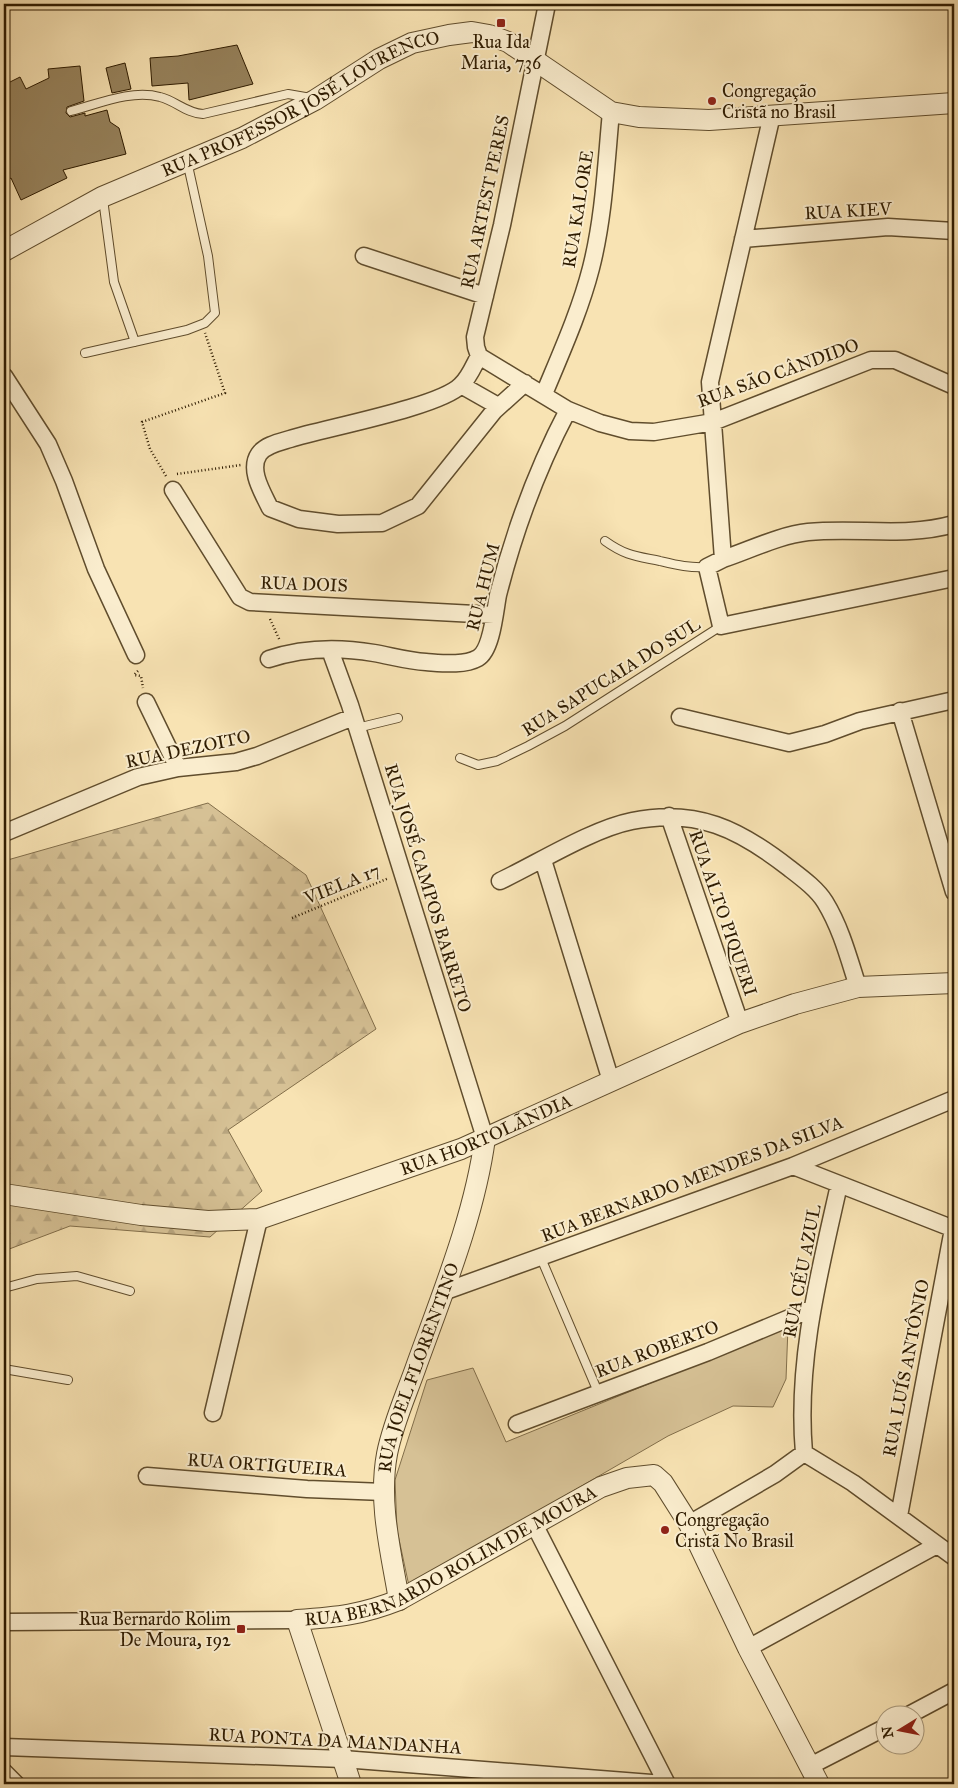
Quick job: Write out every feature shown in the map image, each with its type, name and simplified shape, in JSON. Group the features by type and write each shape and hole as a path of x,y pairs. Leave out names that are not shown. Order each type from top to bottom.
{"street":[{"name":"RUA ARTEST PERES","path":"479,356 475,337 502,225 547,4"},
{"name":"RUA PROFESSOR JOSÉ LOURENCO","path":"4,252 102,197 242,138 316,100 380,59 412,43 449,35 472,32 489,35 508,42 536,59 612,112 669,119 709,120 954,103"},
{"name":"RUA KALORE","path":"544,394 573,324 591,268 602,209 612,112"},
{"path":"723,559 710,382 772,115"},
{"name":"RUA KIEV","path":"744,239 888,227 954,231"},
{"path":"364,256 485,296"},
{"path":"479,356 526,383 498,406 418,506 382,523 338,524 299,519 270,508 256,471 259,453 272,444 430,401 461,385 479,356"},
{"name":"RUA SÃO CÂNDIDO","path":"526,383 568,410 600,424 630,431 654,432 713,422 871,360 895,360 954,386"},
{"path":"4,376 48,444 64,481 96,569 136,655"},
{"path":"461,385 498,406"},
{"name":"RUA HUM","path":"269,659 286,654 330,650 370,652 414,662 461,662 479,658 489,645 501,584 530,500 557,432 568,410"},
{"name":"RUA DOIS","path":"169,483 240,597 250,602 494,615"},
{"path":"954,524 899,533 854,531 805,533 723,559 707,567 721,626 954,578"},
{"name":"RUA JOSÉ CAMPOS BARRETO","path":"330,650 355,722 484,1138"},
{"path":"680,717 789,742 805,740 860,721 954,700"},
{"path":"146,702 178,768"},
{"path":"900,711 952,875 954,892"},
{"name":"RUA DEZOITO","path":"5,832 138,777 178,768 208,766 257,756 355,722"},
{"path":"500,881 601,831 631,821 669,816 697,819 721,825 760,845 808,883 825,901 839,931 858,987"},
{"name":"RUA ALTO PIQUERI","path":"669,816 740,1022"},
{"path":"543,860 611,1081"},
{"name":"RUA HORTOLÃNDIA","path":"4,1194 141,1214 208,1221 259,1219 484,1138 740,1022 795,1004 858,987 954,983"},
{"name":"RUA BERNARDO MENDES DA SILVA","path":"443,1292 793,1166 954,1099"},
{"name":"RUA JOEL FLORENTINO","path":"400,1600 387,1533 384,1492 387,1454 443,1292 480,1172 484,1138"},
{"path":"793,1166 954,1229"},
{"name":"RUA CÉU AZUL","path":"804,1453 802,1398 811,1309 839,1185"},
{"path":"213,1413 259,1219"},
{"name":"RUA LUÍS ANTÔNIO","path":"899,1516 954,1229"},
{"name":"RUA ROBERTO","path":"516,1424 708,1352 811,1309"},
{"path":"819,1784 748,1648 689,1524 775,1474 804,1453 853,1483 954,1557"},
{"name":"RUA BERNARDO ROLIM DE MOURA","path":"4,1622 297,1620 352,1616 370,1612 400,1600 601,1487 627,1478 654,1475 663,1483 689,1524"},
{"name":"RUA ORTIGUEIRA","path":"147,1476 307,1489 384,1492"},
{"path":"534,1524 665,1784"},
{"path":"748,1648 937,1545"},
{"path":"297,1620 351,1784"},
{"path":"926,1706 954,1691"},
{"path":"810,1766 876,1732"},
{"name":"RUA PONTA DA MANDANHA","path":"4,1747 343,1759 665,1784"},
{"path":"4,1772 16,1784"}],"lane":[{"path":"71,111 133,96 146,95 159,97 193,113 203,114 288,94 297,94 316,100"},
{"path":"85,353 202,325 215,313 214,293 206,246 187,161"},
{"path":"102,197 103,216 114,282 135,342"},
{"path":"605,541 619,551 634,557 680,567 707,567"},
{"name":"RUA SAPUCAIA DO SUL","path":"460,758 478,765 497,761 528,746 565,726 721,626"},
{"path":"355,722 398,718"},
{"path":"540,1258 598,1392"},
{"path":"4,1288 37,1279 77,1276 130,1291"},
{"path":"4,1369 68,1380"}],"path":[{"path":"202,325 225,393 142,422 150,449 169,483 256,471"},
{"path":"262,602 286,654"},
{"path":"136,655 133,666 141,668 134,675 141,676 146,702"},
{"name":"VIELA 17","path":"292,918 402,872"}],"green space":[{"path":"208,803 306,875 376,1029 228,1130 262,1191 210,1237 70,1226 4,1251 4,861"},
{"path":"788,1327 786,1379 773,1407 733,1406 668,1436 409,1586 397,1530 395,1480 427,1380 473,1368 506,1442"}],"building":[{"path":"237,45 253,84 189,100 188,83 152,86 150,58 178,56"},
{"path":"125,63 131,89 112,93 106,68"},
{"path":"80,66 84,101 67,107 66,113 70,117 85,113 85,116 107,110 110,122 119,128 126,154 63,170 67,178 21,200 11,178 4,182 4,85 20,77 26,89 49,78 48,69"}],"place":[{"name":"Rua Ida Maria, 736","path":"501,23"},
{"name":"Congregação Cristã no Brasil","path":"712,101"},
{"name":"Congregação Cristã No Brasil","path":"665,1530"},
{"name":"Rua Bernardo Rolim De Moura, 192","path":"241,1629"}]}
